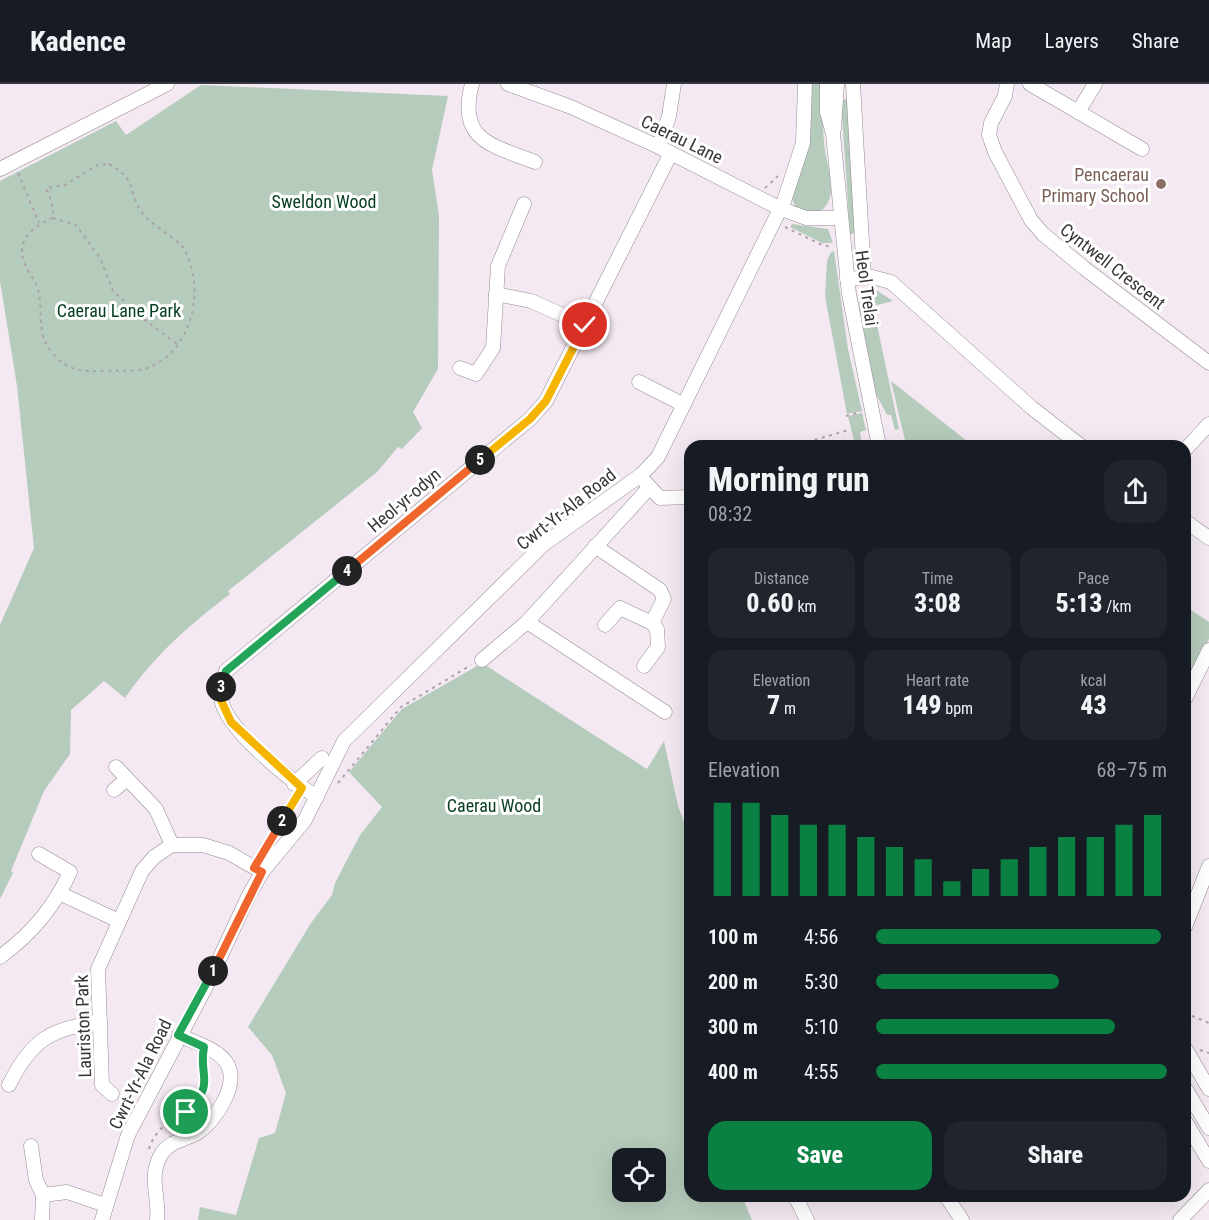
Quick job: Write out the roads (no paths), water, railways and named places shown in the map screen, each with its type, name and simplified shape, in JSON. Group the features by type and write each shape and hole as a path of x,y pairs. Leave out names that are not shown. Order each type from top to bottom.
{"street":[{"path":"0,169 167,84"},
{"path":"472,84 467,103 469,122 479,137 492,146 535,162"},
{"name":"Caerau Lane","path":"508,84 534,88 665,150 761,198 777,213 806,218 840,218"},
{"name":"Heol-yr-odyn","path":"317,797 298,786 231,722 220,698 226,671 530,419 546,401 585,325 665,150 674,84"},
{"path":"777,213 796,170 803,143 805,84"},
{"name":"Heol Trelai","path":"827,84 827,112 833,134 847,279 878,440"},
{"name":"Heol Trelai","path":"833,134 837,111 837,84"},
{"name":"Heol Trelai","path":"853,84 864,277"},
{"name":"Cyntwell Crescent","path":"1007,84 1005,96 991,123 989,135 995,152 1031,220 1043,234 1076,261 1209,363"},
{"path":"1030,84 1137,146"},
{"path":"1078,112 1095,84"},
{"path":"460,368 476,374 492,348 498,266 524,204"},
{"name":"Cwrt-Yr-Ala Road","path":"102,1220 128,1135 178,1035 262,872 305,820 344,741 544,544 641,475 658,457 777,213"},
{"path":"847,279 882,278 891,282 1032,408 1073,440"},
{"path":"496,294 531,301 585,325"},
{"path":"639,382 684,405"},
{"path":"1191,444 1209,424"},
{"path":"641,475 649,488 660,498 684,497"},
{"name":"Cwrt-Yr-Ala Road","path":"482,660 527,622 649,488"},
{"path":"1191,525 1209,538"},
{"path":"595,546 660,590 663,595 663,604 652,623"},
{"path":"605,625 620,608 652,623 657,629 658,647 644,666"},
{"path":"527,622 645,703 665,712"},
{"path":"1191,687 1209,650"},
{"path":"298,786 322,758"},
{"path":"116,766 156,809 172,845 203,845 229,853 262,872"},
{"path":"114,790 127,779"},
{"name":"Lauriston Park","path":"112,1094 102,1085 98,969 142,871 154,857 172,845"},
{"path":"0,957 31,930 60,894 70,872 39,854"},
{"path":"1191,912 1209,866"},
{"path":"60,894 119,921"},
{"path":"9,1085 26,1054 49,1035 100,1022"},
{"path":"157,1220 153,1175 163,1152 175,1142 198,1132 213,1119 225,1096 230,1080 226,1062 204,1047 178,1035"},
{"path":"1191,1057 1208,1083"},
{"path":"18,1067 31,1074"},
{"path":"1191,1098 1209,1128"},
{"path":"1191,1131 1209,1161"},
{"path":"31,1146 36,1180 44,1196 42,1220"},
{"path":"1180,1220 1209,1190"},
{"path":"44,1196 67,1192 105,1205"},
{"path":"798,1202 807,1220"},
{"path":"950,1202 962,1220"}],"place":[{"name":"Pencaerau Primary School","path":"1161,184"}],"park label":[{"name":"Sweldon Wood","path":"324,201"},
{"name":"Caerau Lane Park","path":"119,310"},
{"name":"Caerau Wood","path":"494,805"}]}
